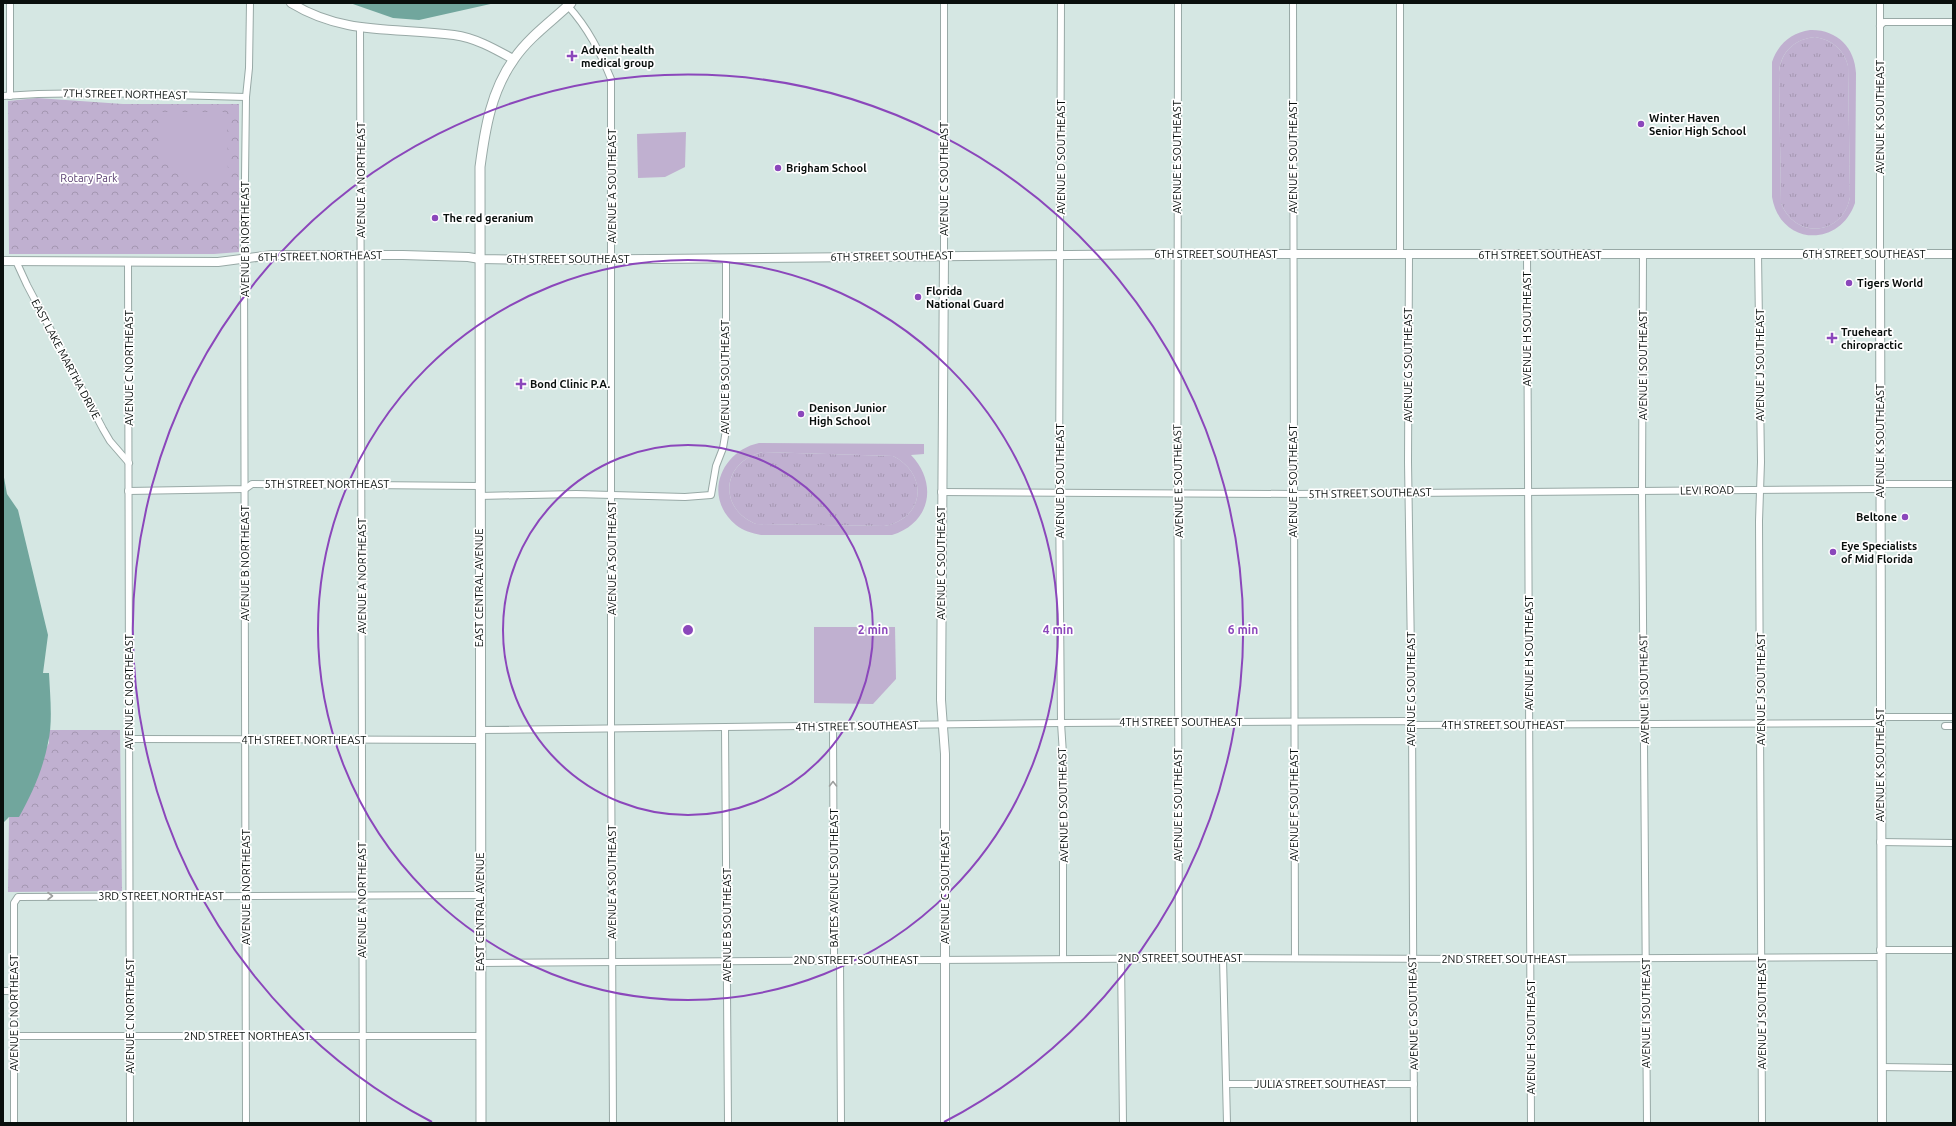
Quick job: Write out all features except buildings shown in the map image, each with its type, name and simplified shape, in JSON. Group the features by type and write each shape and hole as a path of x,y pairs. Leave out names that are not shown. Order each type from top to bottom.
{"main road":[{"name":"EAST CENTRAL AVENUE","path":"481,1123 479,496 480,167 485,128 496,93 513,59 532,38 569,4"}],"street":[{"path":"10,3 10,96"},
{"name":"AVENUE B NORTHEAST","path":"246,1123 244,258 246,97 249,68 250,3"},
{"path":"291,3 315,15 360,29 455,35 478,41 513,59"},
{"name":"AVENUE C SOUTHEAST","path":"944,3 941,700 945,754 945,1123"},
{"name":"AVENUE D SOUTHEAST","path":"1061,3 1059,492 1061,723 1063,754 1063,959"},
{"name":"AVENUE E SOUTHEAST","path":"1178,3 1177,493 1179,537 1179,958"},
{"name":"AVENUE F SOUTHEAST","path":"1293,3 1295,958"},
{"name":"AVENUE G SOUTHEAST","path":"1400,3 1412,725 1414,1123"},
{"name":"AVENUE K SOUTHEAST","path":"1880,3 1880,954 1882,1123"},
{"name":"AVENUE A SOUTHEAST","path":"569,4 580,18 592,38 611,79 611,728 614,1123"},
{"path":"1880,26 1884,22 1953,22"},
{"name":"AVENUE A NORTHEAST","path":"360,29 362,255 362,1123"},
{"name":"7TH STREET NORTHEAST","path":"3,96 99,93 246,97"},
{"name":"6TH STREET SOUTHEAST","path":"480,259 612,260 944,255 1177,254 1953,254"},
{"name":"AVENUE H SOUTHEAST","path":"1527,254 1531,1123"},
{"name":"AVENUE I SOUTHEAST","path":"1643,254 1642,491 1647,1123"},
{"name":"AVENUE J SOUTHEAST","path":"1758,254 1762,1123"},
{"name":"6TH STREET NORTHEAST","path":"16,262 218,262 272,255 468,257 480,259"},
{"name":"AVENUE B SOUTHEAST","path":"612,495 685,497 711,495 716,466 723,448 726,430 726,258"},
{"path":"3,261 16,262"},
{"name":"EAST LAKE MARTHA DRIVE","path":"16,262 26,285 103,429 110,441 129,464"},
{"name":"AVENUE C NORTHEAST","path":"128,262 130,1123"},
{"name":"5TH STREET NORTHEAST","path":"128,491 245,489 252,484 479,486"},
{"path":"1880,487 1953,484"},
{"name":"LEVI ROAD","path":"1535,492 1880,487"},
{"name":"5TH STREET SOUTHEAST","path":"941,492 1293,494 1535,492"},
{"path":"479,496 612,495"},
{"name":"4TH STREET SOUTHEAST","path":"480,730 1178,722 1405,722 1412,725 1761,724 1953,717"},
{"path":"1945,726 1953,726"},
{"name":"BATES AVENUE SOUTHEAST","path":"833,727 834,956 840,961 841,1123"},
{"name":"AVENUE B SOUTHEAST","path":"725,728 728,1123"},
{"name":"4TH STREET NORTHEAST","path":"129,739 480,740"},
{"path":"1880,842 1953,842"},
{"name":"3RD STREET NORTHEAST","path":"14,903 18,897 25,896 480,895"},
{"name":"AVENUE D NORTHEAST","path":"14,903 14,1123"},
{"path":"1880,954 1953,950"},
{"name":"2ND STREET SOUTHEAST","path":"480,963 1179,958 1762,958 1880,954"},
{"path":"1223,958 1224,1072 1227,1084 1227,1123"},
{"path":"1121,959 1123,1123"},
{"path":"3,991 14,991"},
{"name":"2ND STREET NORTHEAST","path":"14,1036 480,1036"},
{"path":"1881,1067 1953,1068"},
{"name":"JULIA STREET SOUTHEAST","path":"1227,1084 1414,1084"}],"green space":[{"path":"1819,30 1836,36 1848,48 1852,55 1856,73 1855,203 1847,218 1836,228 1824,234 1810,235 1798,232 1786,225 1777,213 1772,197 1772,62 1778,50 1786,40 1803,31","holes":["1815,37 1832,43 1841,51 1848,66 1850,197 1846,210 1838,220 1829,226 1807,228 1797,223 1788,215 1781,203 1779,72 1783,58 1790,47 1801,40"]},
{"path":"1815,37 1832,43 1837,47 1844,55 1848,66 1850,197 1846,210 1838,220 1829,226 1807,228 1797,223 1788,215 1781,203 1779,72 1783,58 1790,47 1801,40"},
{"name":"Rotary Park","path":"37,98 123,104 239,104 239,252 214,254 9,254 8,101"},
{"path":"159,112 227,112 228,178 189,178 161,160"},
{"path":"686,132 685,167 665,177 638,178 637,134"},
{"path":"759,443 924,444 924,454 911,455 920,466 925,478 927,489 926,501 922,512 915,521 905,529 892,535 761,535 751,533 736,525 726,514 720,502 718,489 720,476 726,465 735,455 746,448","holes":["763,452 893,456 905,464 913,474 917,484 917,495 914,506 908,515 898,522 884,526 756,524 743,517 735,507 730,497 732,475 739,465 749,457"]},
{"path":"763,452 893,456 905,464 913,474 917,484 917,495 914,506 908,515 898,522 884,526 756,524 743,517 735,507 730,497 730,485 732,475 739,465 749,457"},
{"path":"814,627 895,627 896,679 873,704 814,703"},
{"path":"49,730 120,730 122,891 8,892 9,817 49,743"}],"shaded area":[{"path":"350,3 495,3 419,20 393,18"},
{"path":"3,472 7,494 18,510 48,635 43,673 49,673 51,718 50,735 46,753 33,790 19,817 9,817 3,823"}],"place":[{"name":"Advent health medical group","path":"572,56"},
{"name":"Winter Haven Senior High School","path":"1641,124"},
{"name":"Brigham School","path":"778,168"},
{"name":"The red geranium","path":"435,218"},
{"name":"Tigers World","path":"1849,283"},
{"name":"Florida National Guard","path":"918,297"},
{"name":"Trueheart chiropractic","path":"1832,338"},
{"name":"Bond Clinic P.A.","path":"521,384"},
{"name":"Denison Junior High School","path":"801,414"},
{"name":"Beltone","path":"1905,517"},
{"name":"Eye Specialists of Mid Florida","path":"1833,552"}]}
